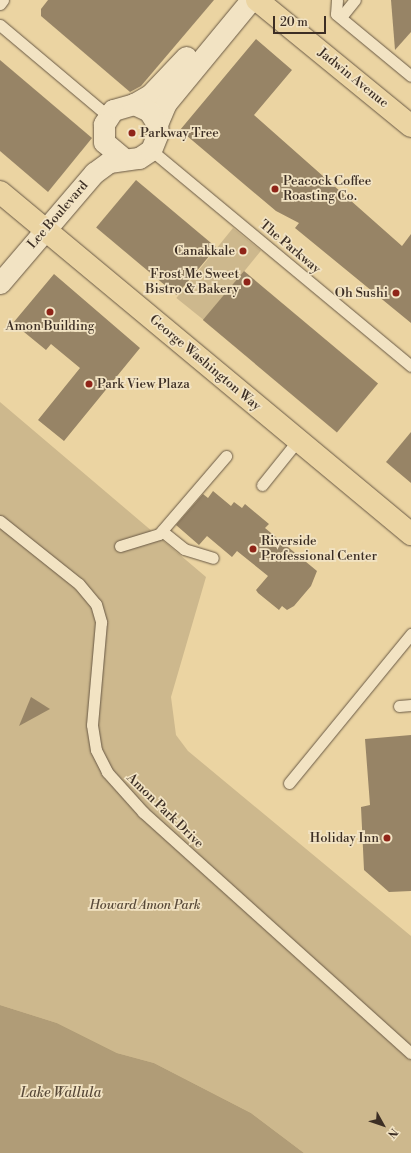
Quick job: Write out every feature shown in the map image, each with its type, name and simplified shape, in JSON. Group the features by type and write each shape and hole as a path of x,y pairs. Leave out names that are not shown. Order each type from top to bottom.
{"main road":[{"name":"Jadwin Avenue","path":"257,0 411,126"},
{"name":"George Washington Way","path":"0,192 411,534"}],"street":[{"path":"124,159 104,142 103,133 108,116 119,106 134,104 169,76 234,0"},
{"path":"151,150 156,142 157,124 166,103 251,0"},
{"path":"134,104 149,111 157,124"},
{"name":"Lee Boulevard","path":"0,283 94,173 109,162 139,158 151,150"}],"lane":[{"path":"0,4 3,0"},
{"path":"340,17 355,0"},
{"path":"338,1 336,14 411,76"},
{"path":"0,25 108,116"},
{"name":"The Parkway","path":"151,150 411,366"},
{"path":"262,485 298,440"},
{"path":"120,546 162,531 226,456"},
{"name":"Amon Park Drive","path":"0,520 78,584 96,604 100,622 92,725 96,750 107,772 143,812 411,1053"},
{"path":"162,531 184,549 213,558"},
{"path":"289,783 411,634"},
{"path":"399,706 411,705"}],"green space":[{"path":"233,228 261,251 204,321 176,298"},
{"name":"Howard Amon Park","path":"0,402 206,577 171,697 176,735 188,751 411,936 411,1153 304,1153 251,1113 154,1063 117,1053 57,1023 0,1005"}],"water":[{"name":"Lake Wallula","path":"0,1005 57,1023 117,1053 154,1063 251,1113 304,1153 0,1153"}],"building":[{"path":"48,0 214,0 141,86 130,92 41,16 41,9"},
{"path":"391,0 411,0 411,32 395,50"},
{"path":"256,39 292,70 254,115 402,246 411,234 411,323 295,228 299,223 276,211 180,130"},
{"path":"0,60 92,138 48,192 0,151"},
{"path":"136,180 216,247 177,295 96,227"},
{"path":"244,271 378,383 337,433 203,320"},
{"path":"54,274 140,348 64,441 38,420 80,368 51,344 46,350 13,323"},
{"path":"411,432 411,483 386,462"},
{"name":"Riverside Professional Center","path":"213,491 231,506 234,502 242,508 245,504 269,524 265,528 317,571 311,586 294,606 287,610 282,606 279,610 258,593 256,590 268,576 237,551 232,557 207,536 199,545 176,525 203,494 208,498"},
{"path":"31,697 50,709 19,726"},
{"name":"Holiday Inn","path":"411,735 411,891 389,892 364,870 361,807 370,805 365,739"}],"place":[{"name":"Parkway Tree","path":"132,133"},
{"name":"Peacock Coffee Roasting Co.","path":"275,189"},
{"name":"Canakkale","path":"243,251"},
{"name":"Frost Me Sweet Bistro & Bakery","path":"247,282"},
{"name":"Oh Sushi","path":"396,293"},
{"name":"Amon Building","path":"50,312"},
{"name":"Park View Plaza","path":"89,384"},
{"name":"Riverside Professional Center","path":"253,549"},
{"name":"Holiday Inn","path":"387,838"}]}
